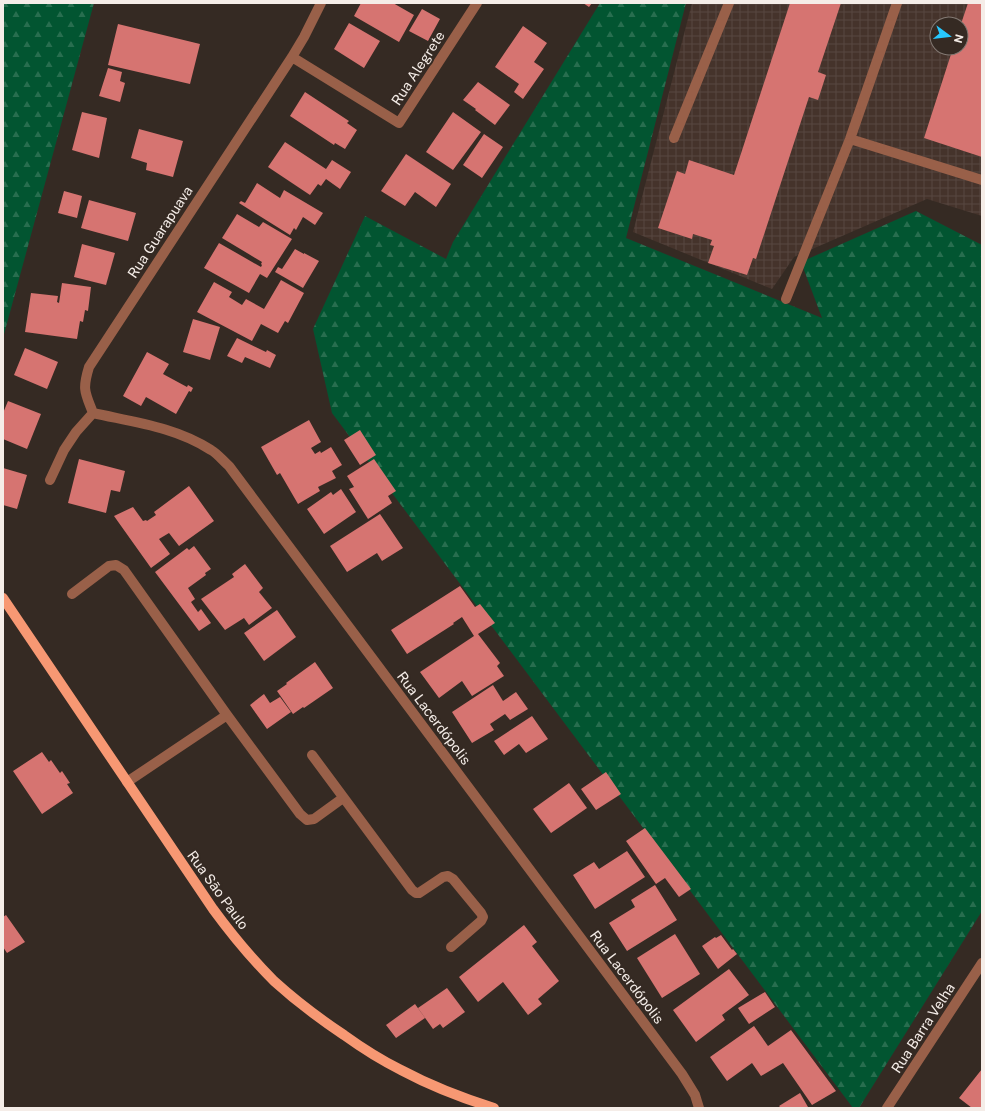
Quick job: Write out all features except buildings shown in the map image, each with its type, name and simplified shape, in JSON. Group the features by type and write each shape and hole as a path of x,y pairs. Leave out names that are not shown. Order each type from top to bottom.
{"main road":[{"name":"Rua São Paulo","path":"3,598 199,889 229,931 275,981 327,1024 369,1052 400,1070 431,1085 468,1100 494,1108"}],"street":[{"name":"Rua Guarapuava","path":"93,413 85,388 89,367 292,57 321,3"},
{"name":"Rua Alegrete","path":"292,57 400,123 477,3"},
{"path":"674,138 729,3"},
{"path":"786,299 850,139 896,3"},
{"path":"850,139 982,180"},
{"path":"50,480 64,450 76,432 93,413"},
{"name":"Rua Lacerdópolis","path":"93,413 162,428 188,437 212,450 229,466 682,1074 695,1095 699,1108"},
{"path":"72,594 109,566 116,565 124,570 227,715 300,814 307,820 314,819 343,798"},
{"path":"127,782 227,715"},
{"path":"312,755 412,890 419,893 443,877 448,876 453,879 481,913 482,921 451,947"},
{"name":"Rua Barra Velha","path":"887,1108 982,963"}],"shaded area":[{"path":"692,3 982,3 982,216 927,199 794,257 772,289 633,232"}],"green space":[{"path":"3,3 94,3 3,338"},
{"path":"600,3 686,3 626,238 822,318 801,262 916,211 982,245 982,911 859,1108 853,1108 332,413 313,329 365,216 446,259 453,242"}]}
